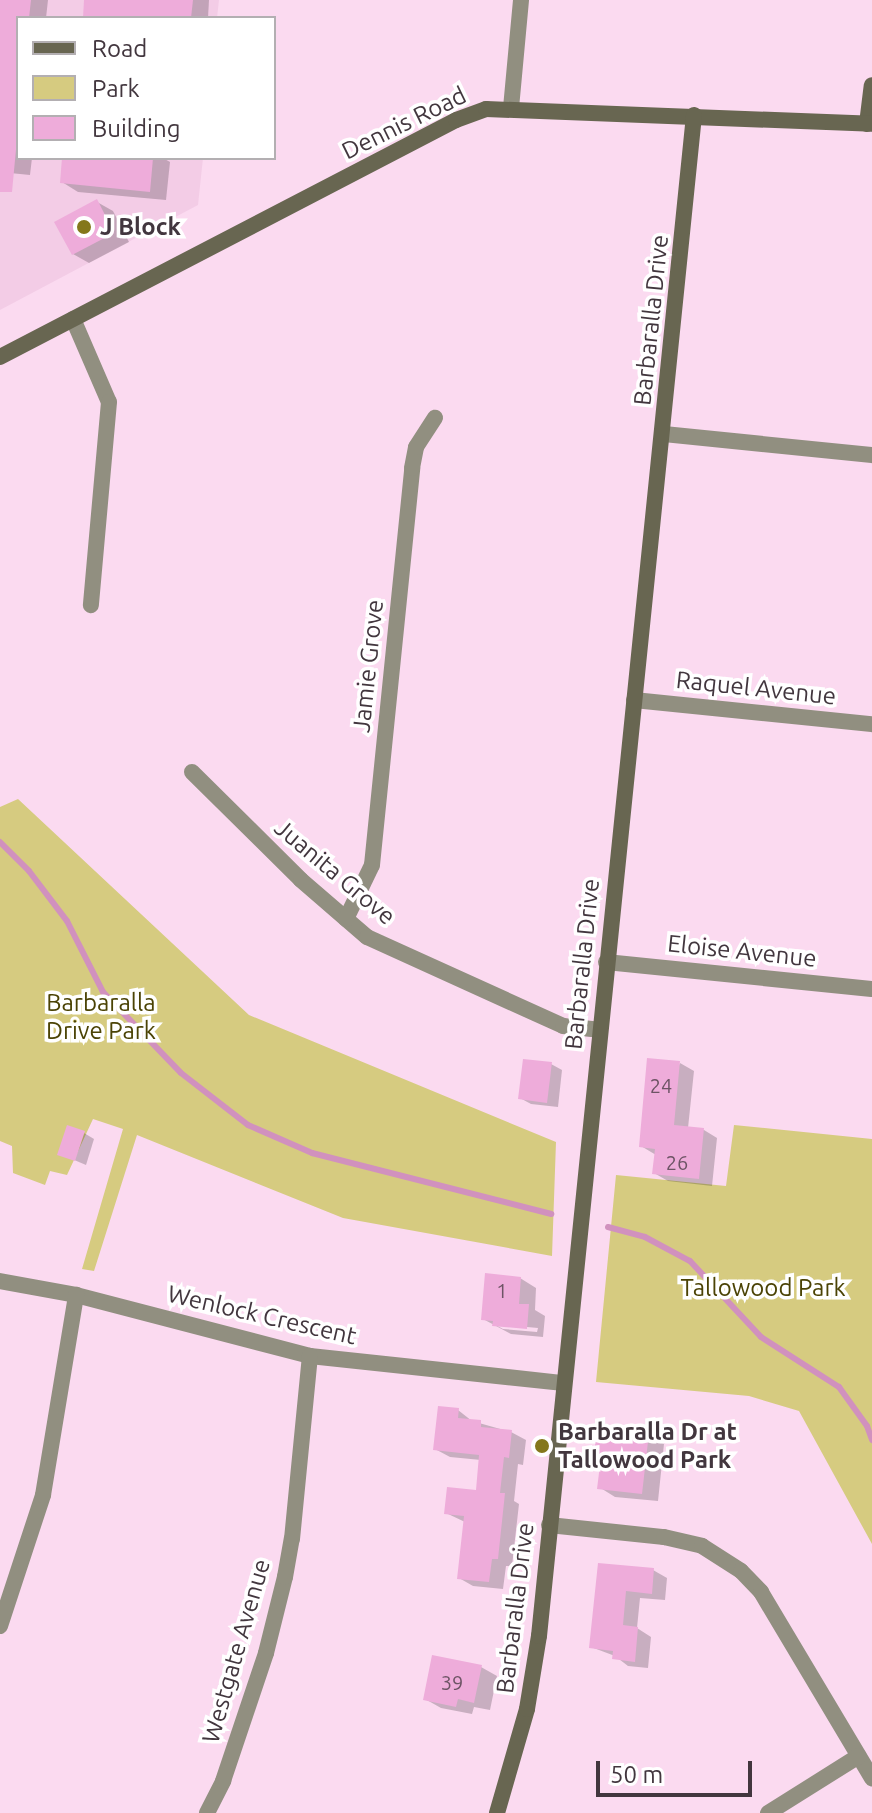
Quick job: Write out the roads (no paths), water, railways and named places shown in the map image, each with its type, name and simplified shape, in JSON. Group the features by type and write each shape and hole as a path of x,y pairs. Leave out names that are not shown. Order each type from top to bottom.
{"street":[{"path":"511,108 521,0"},
{"path":"870,124 872,85"},
{"name":"Dennis Road","path":"0,357 456,120 486,109 870,124"},
{"name":"Barbaralla Drive","path":"497,1813 527,1709 539,1636 606,962 664,434 694,115"},
{"path":"73,319 109,402 91,605"},
{"name":"Jamie Grove","path":"346,919 372,865 412,468 416,447 435,418"},
{"path":"664,434 872,455"},
{"name":"Raquel Avenue","path":"634,700 872,724"},
{"name":"Juanita Grove","path":"192,772 301,880 367,937 563,1026 599,1030"},
{"name":"Eloise Avenue","path":"606,962 872,989"},
{"name":"Wenlock Crescent","path":"0,1281 76,1295 310,1356 564,1383"},
{"path":"0,1626 43,1495 76,1295"},
{"name":"Westgate Avenue","path":"207,1813 236,1742 279,1603 292,1539 310,1356"},
{"path":"549,1525 664,1537 702,1546 741,1571 761,1592 872,1778"},
{"path":"768,1813 859,1756"}],"waterway":[{"path":"0,842 29,871 67,921 103,992 181,1073 248,1125 312,1153 551,1214"},
{"path":"608,1227 645,1237 690,1261 761,1337 839,1387 867,1426 872,1440"}],"place":[{"name":"J Block","path":"84,227"},
{"name":"Barbaralla Dr at Tallowood Park","path":"542,1446"}],"park label":[{"name":"Barbaralla Drive Park","path":"101,1017"},
{"name":"Tallowood Park","path":"763,1288"}]}
